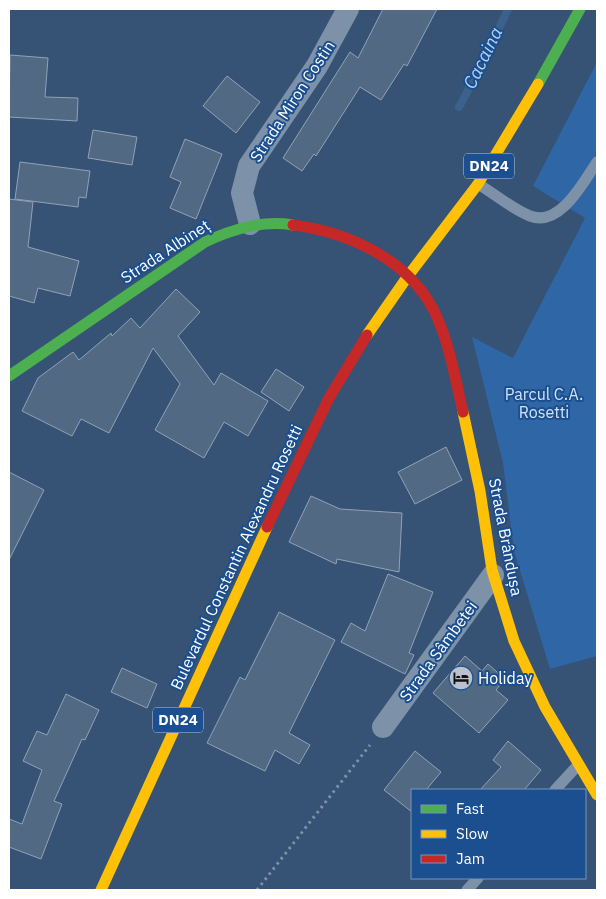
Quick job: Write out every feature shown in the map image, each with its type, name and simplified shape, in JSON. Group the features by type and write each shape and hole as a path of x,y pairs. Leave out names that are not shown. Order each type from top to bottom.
{"street":[{"name":"Strada Miron Costin","path":"250,224 242,192 249,166 317,66 348,9"},
{"name":"DN24","path":"408,276 478,184 519,117 580,9"},
{"name":"Strada Albineț","path":"9,376 188,252 218,234 250,224 305,225 340,235 372,250 408,276"},
{"name":"Strada Brândușa","path":"408,276 427,298 436,314 448,352 476,460 493,575 507,619 528,676 597,795"},
{"name":"Bulevardul Constantin Alexandru Rosetti","path":"100,890 293,470 329,398 365,338 408,276"},
{"name":"Strada Sâmbetei","path":"383,728 493,575"}],"lane":[{"path":"478,184 532,217 552,215 568,204 597,162"},
{"path":"556,789 578,765"},
{"path":"467,890 477,879"}],"path":[{"path":"257,890 383,728"}],"green space":[{"name":"Parcul C.A. Rosetti","path":"597,62 597,656 550,669 514,551 503,463 472,337 513,358 585,218 533,186"}],"building":[{"path":"383,9 437,9 407,66 404,64 381,100 360,87 316,156 314,154 302,171 283,158 350,52 358,58"},
{"path":"10,55 48,58 45,97 78,98 77,121 9,117"},
{"path":"227,76 260,102 236,133 203,106"},
{"path":"93,130 137,137 132,165 88,158"},
{"path":"185,139 222,154 196,219 170,208 181,182 170,177"},
{"path":"20,162 90,171 86,198 79,197 78,207 15,199"},
{"path":"9,199 33,202 28,247 79,261 70,296 38,288 34,303 9,296"},
{"path":"176,289 200,312 178,336 214,385 221,373 268,401 248,436 224,422 204,458 155,430 180,384 153,348 109,433 81,419 72,436 22,411 38,378 73,352 79,360 111,333 112,336 131,318 140,328"},
{"path":"276,369 304,387 289,411 261,392"},
{"path":"446,447 462,480 415,504 398,472"},
{"path":"9,472 44,490 9,560"},
{"path":"311,496 340,509 402,513 399,572 337,559 336,564 289,542"},
{"path":"388,574 433,592 409,653 414,655 405,674 341,642 351,623 365,631"},
{"path":"279,612 335,640 289,733 310,745 299,764 275,750 265,771 207,743 240,677 245,680"},
{"path":"465,656 482,671 488,664 505,679 496,690 508,700 479,733 433,693"},
{"path":"122,668 157,684 147,708 111,692"},
{"path":"66,694 99,710 85,740 82,739 54,801 62,804 41,859 9,847 9,819 22,824 42,770 23,761 37,731 47,735"},
{"path":"508,741 541,770 525,789 481,789 501,767 493,760"},
{"path":"415,751 441,772 427,789 411,789 411,811 384,790"}],"waterway":[{"name":"Cacaina","path":"459,107 485,59 508,9"}],"traffic: fast":[{"path":"538,84 580,9"},
{"path":"9,376 205,242 226,233 248,227 270,224 293,225"}],"traffic: slow":[{"path":"367,335 408,276 478,184 538,84"},
{"path":"463,412 480,491 492,570 514,641 545,707 597,795"},
{"path":"101,890 267,527"}],"traffic: jam":[{"path":"293,225 334,234 354,241 373,250 407,275 421,291 439,321 451,359 463,412"},
{"path":"267,527 329,398 367,335"}],"place":[{"name":"Holiday","path":"461,678"}]}
